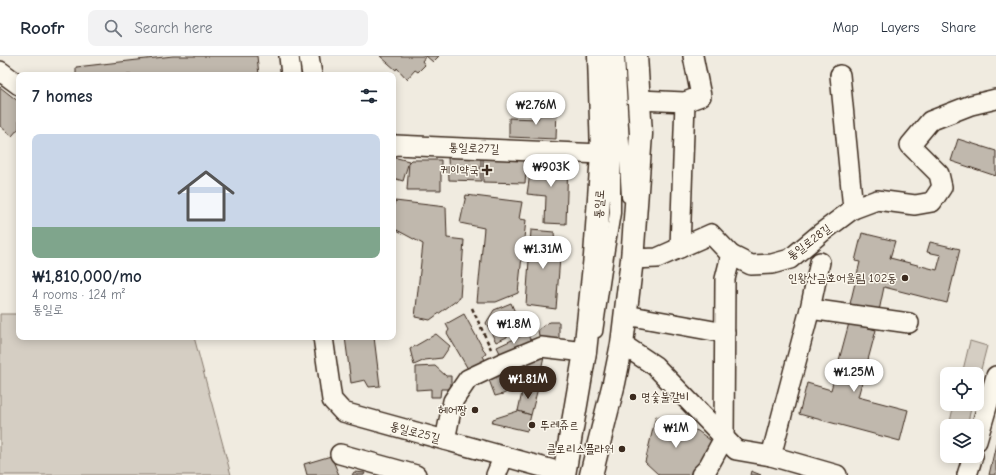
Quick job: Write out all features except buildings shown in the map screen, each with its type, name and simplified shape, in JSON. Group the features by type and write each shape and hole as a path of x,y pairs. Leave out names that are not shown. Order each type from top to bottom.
{"main road":[{"name":"통일로","path":"564,474 585,352 595,256 602,154 599,56"},
{"path":"591,475 614,383 626,315 641,134 636,56"}],"street":[{"path":"289,56 291,72"},
{"path":"309,56 312,72"},
{"path":"680,248 693,99 693,56"},
{"path":"0,71 16,83"},
{"path":"840,74 853,209"},
{"path":"639,100 693,99"},
{"name":"통일로28길","path":"632,253 657,258 711,234 731,255 751,265 772,264 790,260 821,233 853,209 877,200 915,205 932,202 942,187 940,174 910,145 930,121 971,106 996,99"},
{"name":"통일로27길","path":"396,145 602,154"},
{"path":"701,475 707,469 724,438 725,279 731,255"},
{"path":"772,456 810,309 820,262"},
{"path":"810,309 909,324"},
{"path":"626,315 725,332"},
{"name":"통일로25길","path":"322,340 332,400 343,412 564,474"},
{"path":"622,344 655,366 736,450 772,456 838,475"},
{"path":"445,440 453,401 468,380 540,347 585,352"},
{"path":"983,419 996,376"},
{"path":"340,454 416,475"},
{"path":"496,475 504,456"},
{"path":"967,475 971,463"}],"lane":[{"path":"564,474 590,371 615,213 615,139 610,56"},
{"path":"619,56 632,253"}],"path":[{"path":"472,308 498,365"}],"shaded area":[{"path":"0,314 16,314 16,340 195,340 231,475 0,475"},
{"path":"970,341 987,346 982,367 964,367"},
{"path":"952,411 970,411 969,419 951,419"}],"place":[{"name":"케이약국","path":"487,170"},
{"name":"인왕산금호어울림 102동","path":"905,278"},
{"name":"명숯불갈비","path":"633,397"},
{"name":"헤어짱","path":"475,410"},
{"name":"뚜레쥬르","path":"532,425"},
{"name":"클로리스플라워","path":"622,449"}]}
